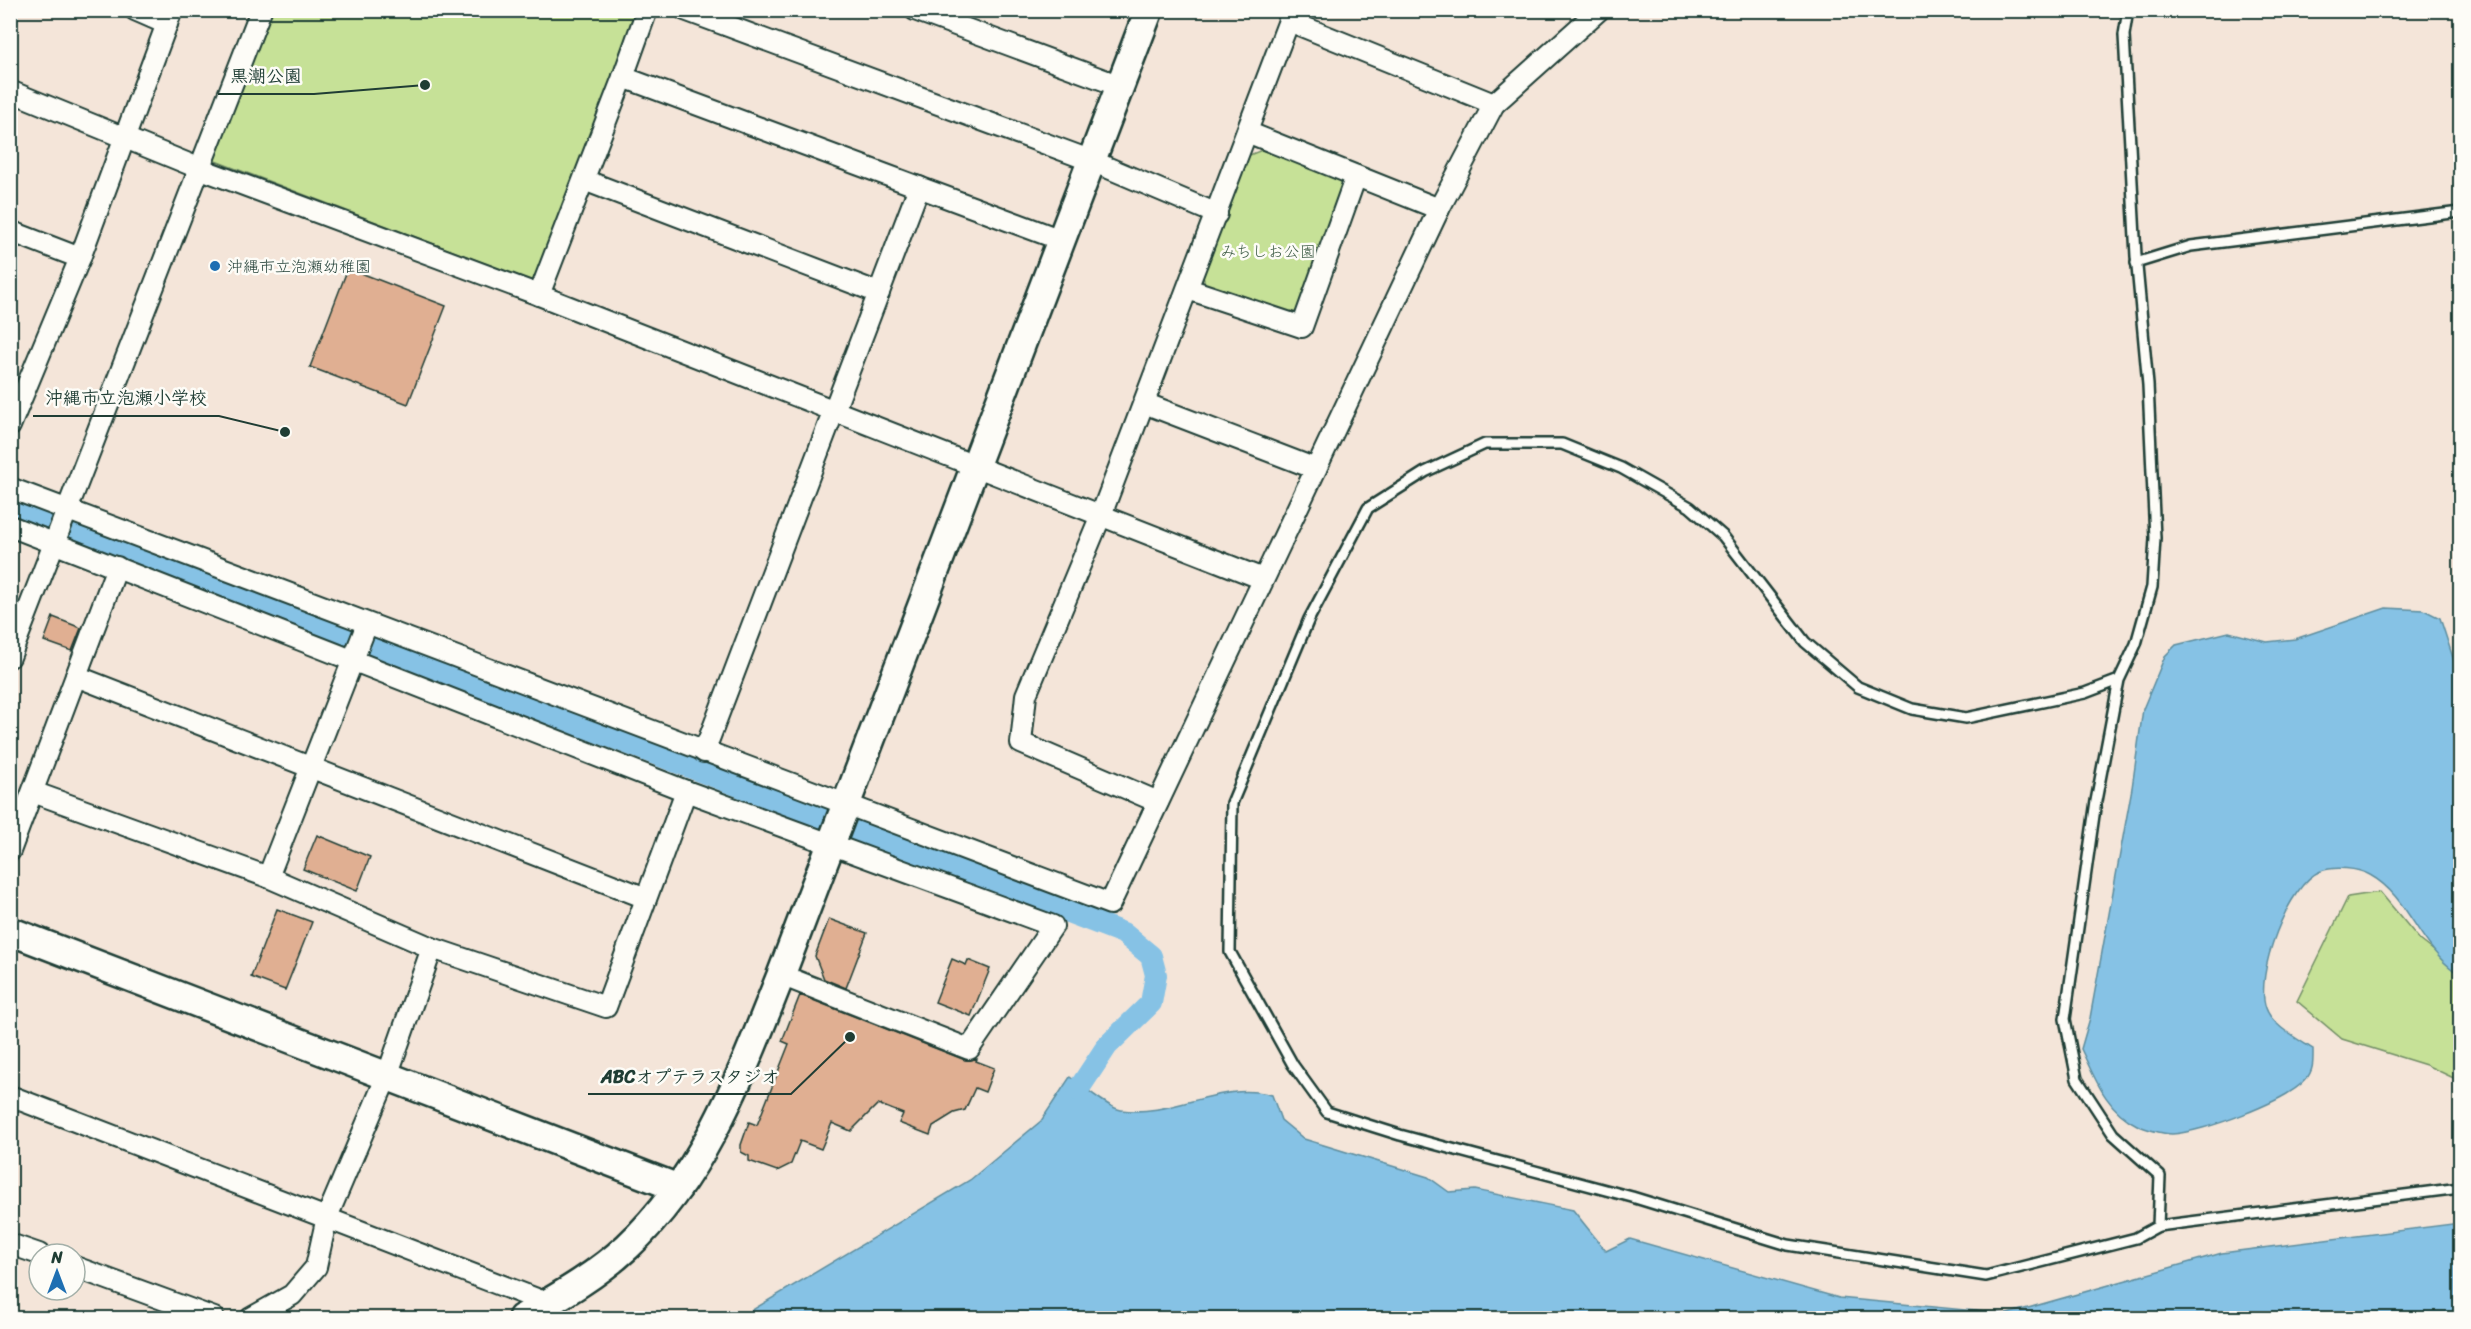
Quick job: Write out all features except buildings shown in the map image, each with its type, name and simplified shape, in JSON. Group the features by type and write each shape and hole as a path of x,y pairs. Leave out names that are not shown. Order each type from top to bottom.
{"street":[{"path":"10,426 80,258 170,17 135,10"},
{"path":"10,657 261,10"},
{"path":"539,295 647,10"},
{"path":"685,10 1092,160 1217,214"},
{"path":"915,10 1120,86"},
{"path":"522,1318 592,1275 627,1247 678,1188 710,1139 725,1109 781,975 1149,10"},
{"path":"10,526 686,791 838,823 1110,904 1439,209 1494,104 1599,10"},
{"path":"1158,802 1022,743 1026,695 1101,515 1291,16 1494,104"},
{"path":"623,77 1061,240"},
{"path":"10,91 201,169 539,295 1263,579"},
{"path":"1247,132 1439,209"},
{"path":"1188,289 1302,327 1356,176"},
{"path":"584,180 879,292"},
{"path":"704,752 919,187"},
{"path":"10,231 80,258"},
{"path":"1144,403 1316,469"},
{"path":"10,488 704,752 838,823 1053,926 969,1049 781,975"},
{"path":"10,851 117,567"},
{"path":"268,877 367,624"},
{"path":"76,676 646,898"},
{"path":"33,792 268,877 432,948 606,1007 686,791"},
{"path":"10,931 678,1188"},
{"path":"251,1318 292,1294 316,1267 327,1217 387,1076 432,948"},
{"path":"10,1096 547,1303"},
{"path":"10,1244 27,1250"},
{"path":"87,1271 214,1318"}],"lane":[{"path":"2128,10 2124,35 2136,263 2148,385 2155,538 2152,587 2136,644 2119,680 2096,801 2065,1019 2077,1079 2113,1134 2160,1176 2158,1226"},
{"path":"2136,263 2191,246 2460,214"},
{"path":"2119,680 2085,693 1966,718 1912,709 1858,687 1804,642 1723,536 1690,507 1621,468 1562,444 1485,444 1425,472 1368,508 1309,619 1232,803 1230,952 1293,1065 1327,1112 1401,1136 1632,1197 1788,1245 1986,1276 2136,1238 2158,1226 2460,1188"}],"green space":[{"path":"266,11 641,11 537,283 210,159"},
{"name":"みちしお公園","path":"1262,150 1339,179 1346,190 1303,314 1288,318 1207,289 1201,271 1247,156"},
{"path":"2380,892 2420,940 2460,971 2460,1081 2426,1065 2342,1039 2297,1001 2348,897"}],"water":[{"path":"2386,608 2424,610 2440,618 2460,679 2460,976 2442,961 2400,902 2381,883 2370,875 2353,869 2339,868 2321,871 2309,879 2286,911 2269,954 2265,975 2264,993 2269,1015 2286,1032 2313,1049 2309,1076 2282,1097 2203,1128 2172,1134 2137,1125 2126,1119 2109,1102 2081,1049 2090,1018 2132,788 2143,709 2165,656 2176,645 2229,632 2267,642 2295,639"},
{"path":"1070,1077 1102,1101 1121,1110 1159,1109 1234,1092 1272,1095 1281,1120 1304,1139 1428,1177 1449,1192 1475,1190 1573,1210 1606,1251 1630,1239 1839,1298 2007,1314 2222,1253 2460,1223 2460,1318 739,1318 970,1180 1041,1121"}],"waterway":[{"path":"10,507 1123,933 1151,956 1156,975 1151,1003 1107,1046 1078,1090"}],"place":[{"name":"黒潮公園","path":"425,85"},
{"name":"沖縄市立泡瀬幼稚園","path":"215,266"},
{"name":"沖縄市立泡瀬小学校","path":"285,432"},
{"name":"ABCオプテラスタジオ","path":"850,1037"}]}
